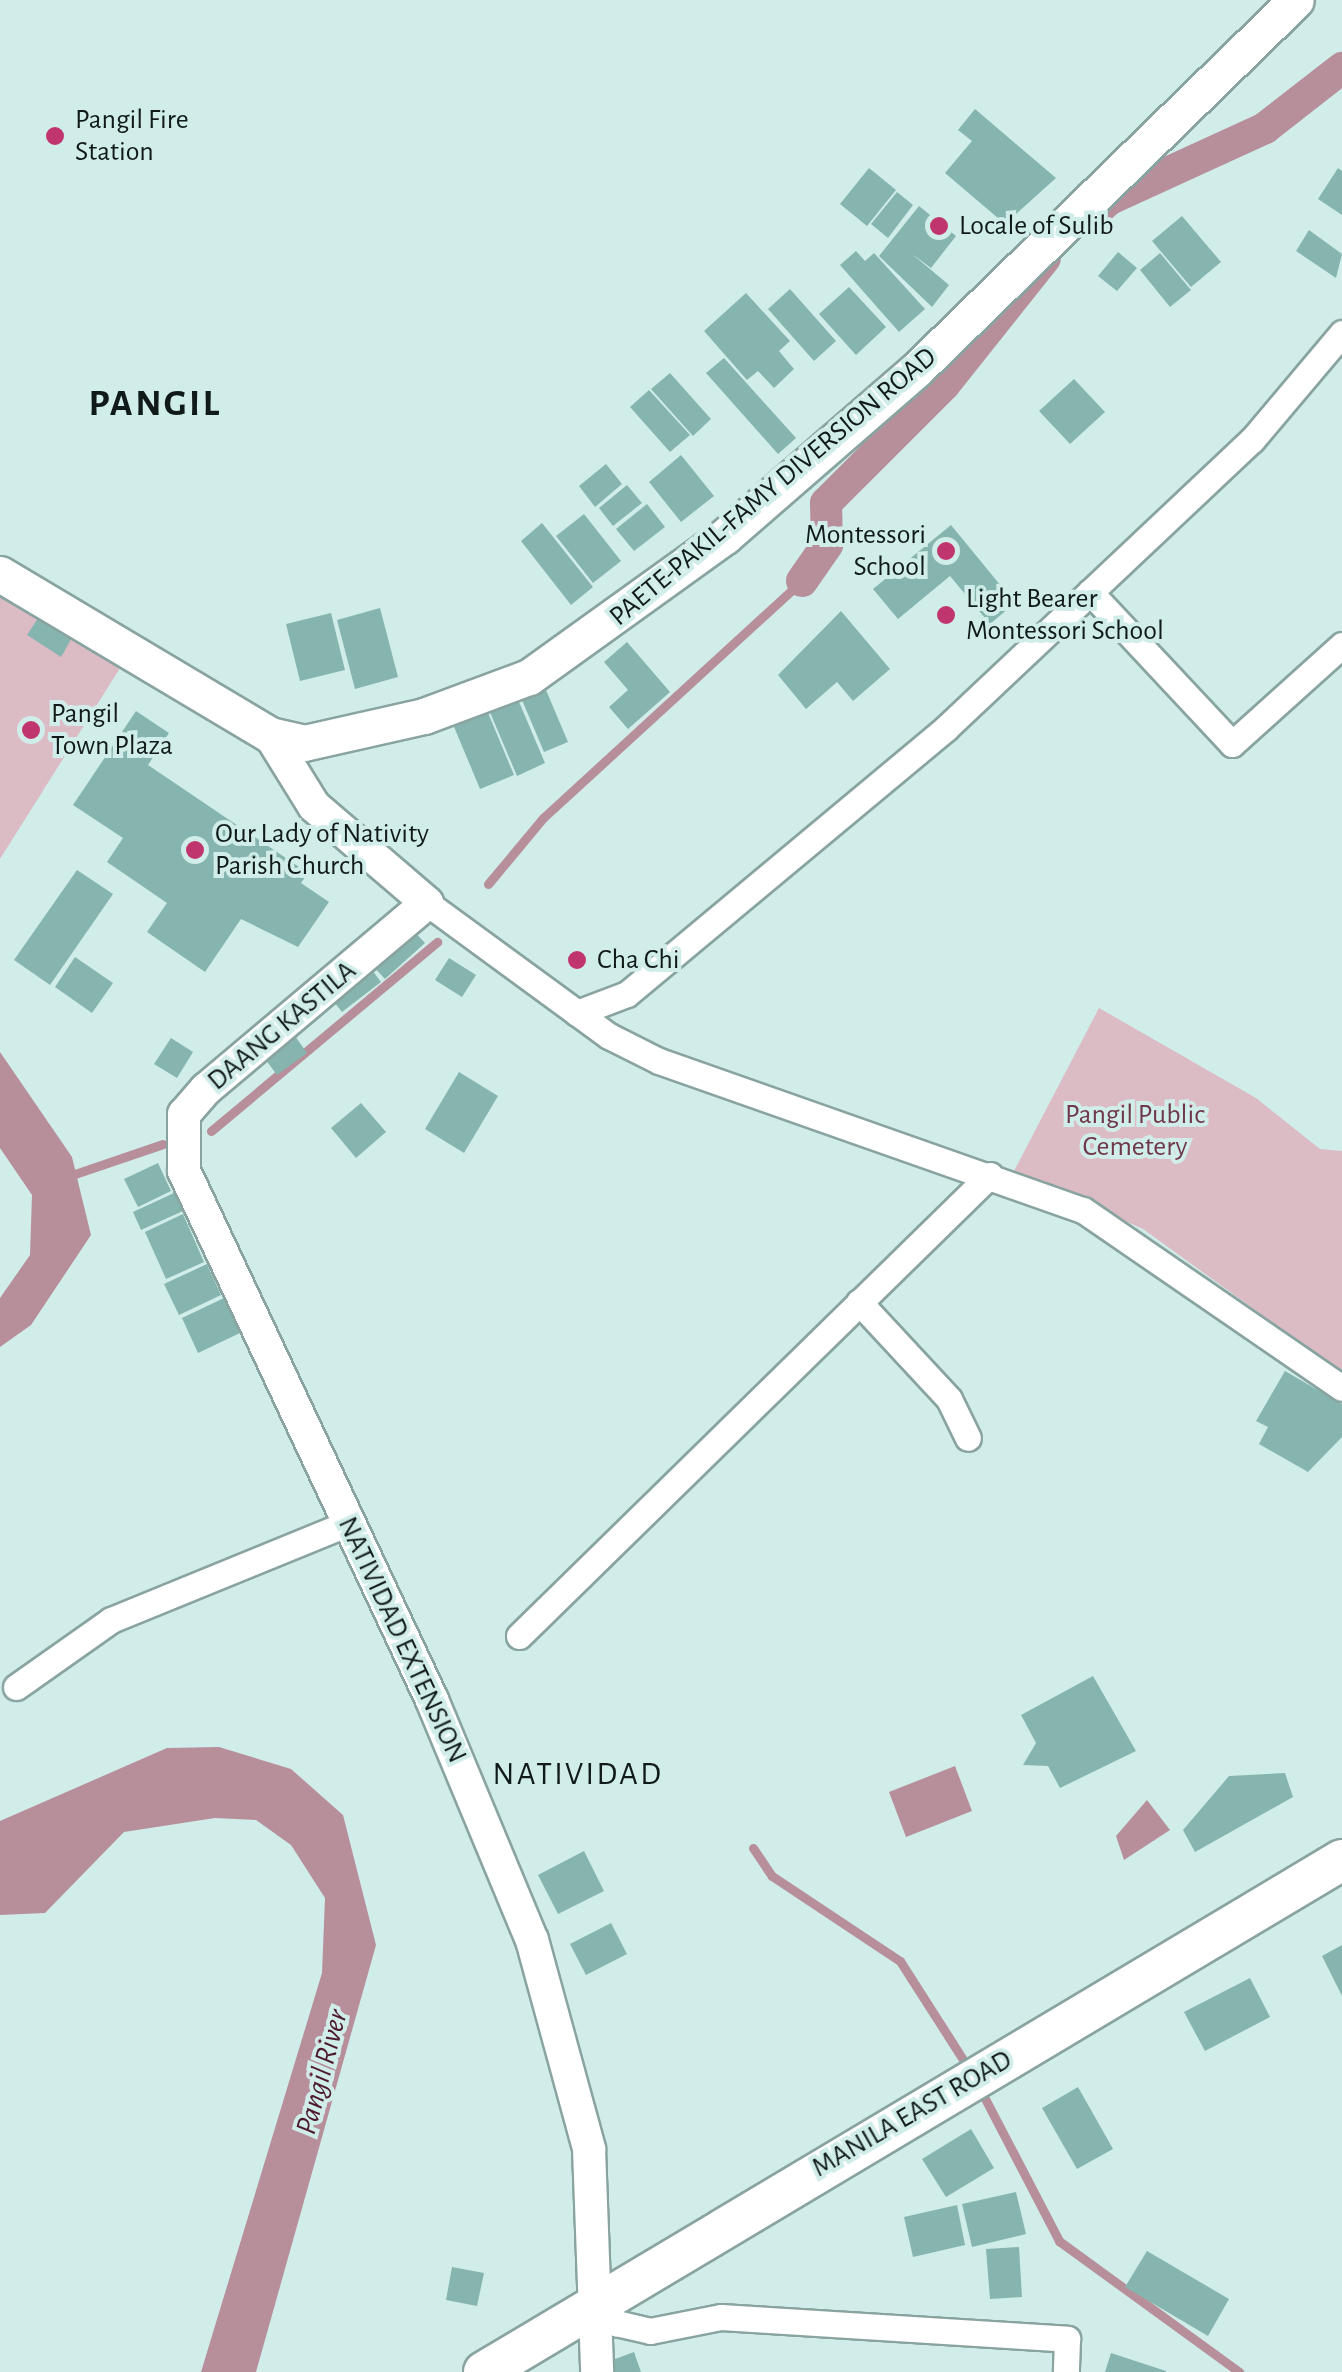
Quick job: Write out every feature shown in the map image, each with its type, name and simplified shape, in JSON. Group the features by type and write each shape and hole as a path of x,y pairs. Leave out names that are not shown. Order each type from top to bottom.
{"main road":[{"name":"PAETE-PAKIL-FAMY DIVERSION ROAD","path":"0,574 270,735 304,742 424,716 581,648 916,370 1296,0"},
{"name":"MANILA EAST ROAD","path":"484,2372 1342,1860"}],"street":[{"path":"576,1013 627,994 946,728 1252,440 1342,334"},
{"path":"1090,592 1232,744 1342,645"},
{"path":"270,735 314,806 427,903 576,1013 707,1080 990,1175 1117,1229 1342,1388"},
{"name":"DAANG KASTILA","path":"184,1171 184,1114 206,1089 427,903"},
{"name":"NATIVIDAD EXTENSION","path":"184,1171 349,1524 532,1940 571,2058 602,2301 598,2372"},
{"path":"520,1636 990,1175"},
{"path":"859,1302 949,1400 968,1438"},
{"path":"16,1687 146,1603 349,1524"},
{"path":"602,2301 616,2323 650,2330 721,2317 1068,2339 1066,2372"}],"green space":[{"name":"Pangil Town Plaza","path":"0,591 122,665 0,859"},
{"name":"Pangil Public Cemetery","path":"1099,1008 1256,1098 1320,1149 1342,1151 1342,1373 1143,1229 1014,1171"}],"water":[{"path":"0,1052 72,1157 91,1235 31,1325 0,1347 0,1298 30,1255 32,1195 0,1148"},
{"name":"Pangil River","path":"219,1747 291,1769 343,1815 376,1945 256,2372 201,2372 322,1973 325,1898 291,1845 256,1820 215,1818 124,1832 45,1913 0,1915 0,1821 167,1748"},
{"path":"955,1766 972,1811 906,1837 889,1792"},
{"path":"1147,1800 1170,1830 1124,1860 1116,1836"}],"building":[{"path":"975,109 1056,178 1005,224 945,173 972,141 958,130"},
{"path":"869,168 896,190 867,226 840,204"},
{"path":"1338,168 1342,171 1342,215 1318,199"},
{"path":"897,192 913,205 888,238 871,224"},
{"path":"919,206 956,236 931,268 912,254 949,285 932,307 879,256"},
{"path":"1182,216 1221,262 1191,287 1152,241"},
{"path":"1309,230 1342,254 1336,278 1296,251"},
{"path":"856,251 865,261 874,253 925,309 899,332 840,265"},
{"path":"1118,252 1137,268 1117,291 1098,276"},
{"path":"1160,253 1191,290 1170,307 1140,270"},
{"path":"849,287 886,327 856,355 819,314"},
{"path":"790,289 836,341 814,361 768,309"},
{"path":"746,293 790,341 779,351 794,369 774,388 758,371 747,380 704,331"},
{"path":"724,358 796,438 778,454 706,373"},
{"path":"670,373 711,419 693,436 651,389"},
{"path":"1074,379 1105,412 1070,444 1039,411"},
{"path":"649,390 690,435 670,452 630,407"},
{"path":"681,455 714,496 681,522 649,482"},
{"path":"606,464 622,484 595,507 579,486"},
{"path":"627,485 642,503 613,526 599,508"},
{"path":"647,504 665,527 634,551 616,529"},
{"path":"584,514 621,561 593,583 556,536"},
{"path":"542,523 593,587 571,605 521,541"},
{"name":"Montessori School","path":"951,525 1015,603 990,624 950,576 898,619 873,589"},
{"path":"380,608 398,677 355,689 337,620"},
{"path":"841,611 890,669 853,701 837,682 806,709 778,675"},
{"path":"331,613 345,670 300,681 286,624"},
{"path":"40,615 73,636 61,657 27,635"},
{"path":"627,642 670,692 628,729 609,707 628,690 604,662"},
{"path":"543,683 568,742 544,752 519,693"},
{"path":"517,697 545,763 517,776 489,710"},
{"path":"486,708 514,775 480,789 452,722"},
{"name":"Our Lady of Nativity Parish Church","path":"136,711 169,733 148,765 308,873 301,883 329,902 298,947 241,919 205,972 147,932 167,903 107,862 123,838 73,805"},
{"path":"77,870 113,894 50,985 14,960"},
{"path":"409,926 425,943 385,979 369,962"},
{"path":"75,957 113,983 92,1013 55,987"},
{"path":"449,958 476,975 462,997 435,980"},
{"path":"366,962 381,982 342,1012 326,992"},
{"path":"288,1026 307,1053 277,1075 257,1048"},
{"path":"171,1038 193,1052 177,1078 154,1064"},
{"path":"459,1072 498,1096 464,1153 425,1129"},
{"path":"361,1103 386,1132 356,1158 331,1128"},
{"path":"158,1163 171,1191 138,1207 124,1179"},
{"path":"174,1193 183,1211 141,1230 133,1212"},
{"path":"183,1214 204,1262 166,1279 145,1232"},
{"path":"207,1264 221,1295 179,1315 164,1284"},
{"path":"224,1298 240,1333 198,1353 182,1318"},
{"path":"1285,1371 1342,1404 1342,1437 1308,1472 1259,1444 1268,1427 1256,1421"},
{"path":"1093,1676 1136,1751 1060,1788 1048,1766 1023,1765 1036,1743 1021,1715"},
{"path":"1285,1773 1293,1797 1195,1852 1183,1830 1229,1776"},
{"path":"584,1851 604,1891 558,1914 538,1875"},
{"path":"611,1923 627,1954 586,1975 570,1944"},
{"path":"1342,1945 1342,1996 1322,1956"},
{"path":"1250,1978 1270,2017 1205,2051 1184,2012"},
{"path":"1078,2087 1113,2149 1077,2169 1042,2108"},
{"path":"971,2129 994,2168 946,2197 922,2159"},
{"path":"1016,2192 1026,2234 972,2247 962,2204"},
{"path":"957,2205 965,2245 913,2257 904,2217"},
{"path":"1019,2247 1022,2297 990,2299 986,2249"},
{"path":"1147,2251 1229,2299 1208,2336 1125,2287"},
{"path":"452,2267 484,2273 477,2306 446,2300"},
{"path":"634,2352 641,2372 615,2372 615,2359"},
{"path":"1111,2353 1166,2371 1166,2372 1105,2372"}],"waterway":[{"path":"1085,221 1108,200 1265,128 1342,68"},
{"path":"802,581 827,545 826,503 944,385 1045,258"},
{"path":"488,884 543,818 802,581"},
{"path":"211,1131 437,942"},
{"path":"66,1177 163,1144"},
{"path":"753,1848 772,1876 900,1961 969,2069"},
{"path":"979,2087 1059,2241 1239,2372"}],"place":[{"name":"Pangil Fire Station","path":"55,136"},
{"name":"Locale of Sulib","path":"939,226"},
{"name":"Montessori School","path":"946,551"},
{"name":"Light Bearer Montessori School","path":"946,615"},
{"name":"Pangil Town Plaza","path":"31,730"},
{"name":"Our Lady of Nativity Parish Church","path":"195,850"},
{"name":"Cha Chi","path":"577,960"}],"district":[{"name":"PANGIL","path":"155,405"},
{"name":"NATIVIDAD","path":"578,1774"}]}
